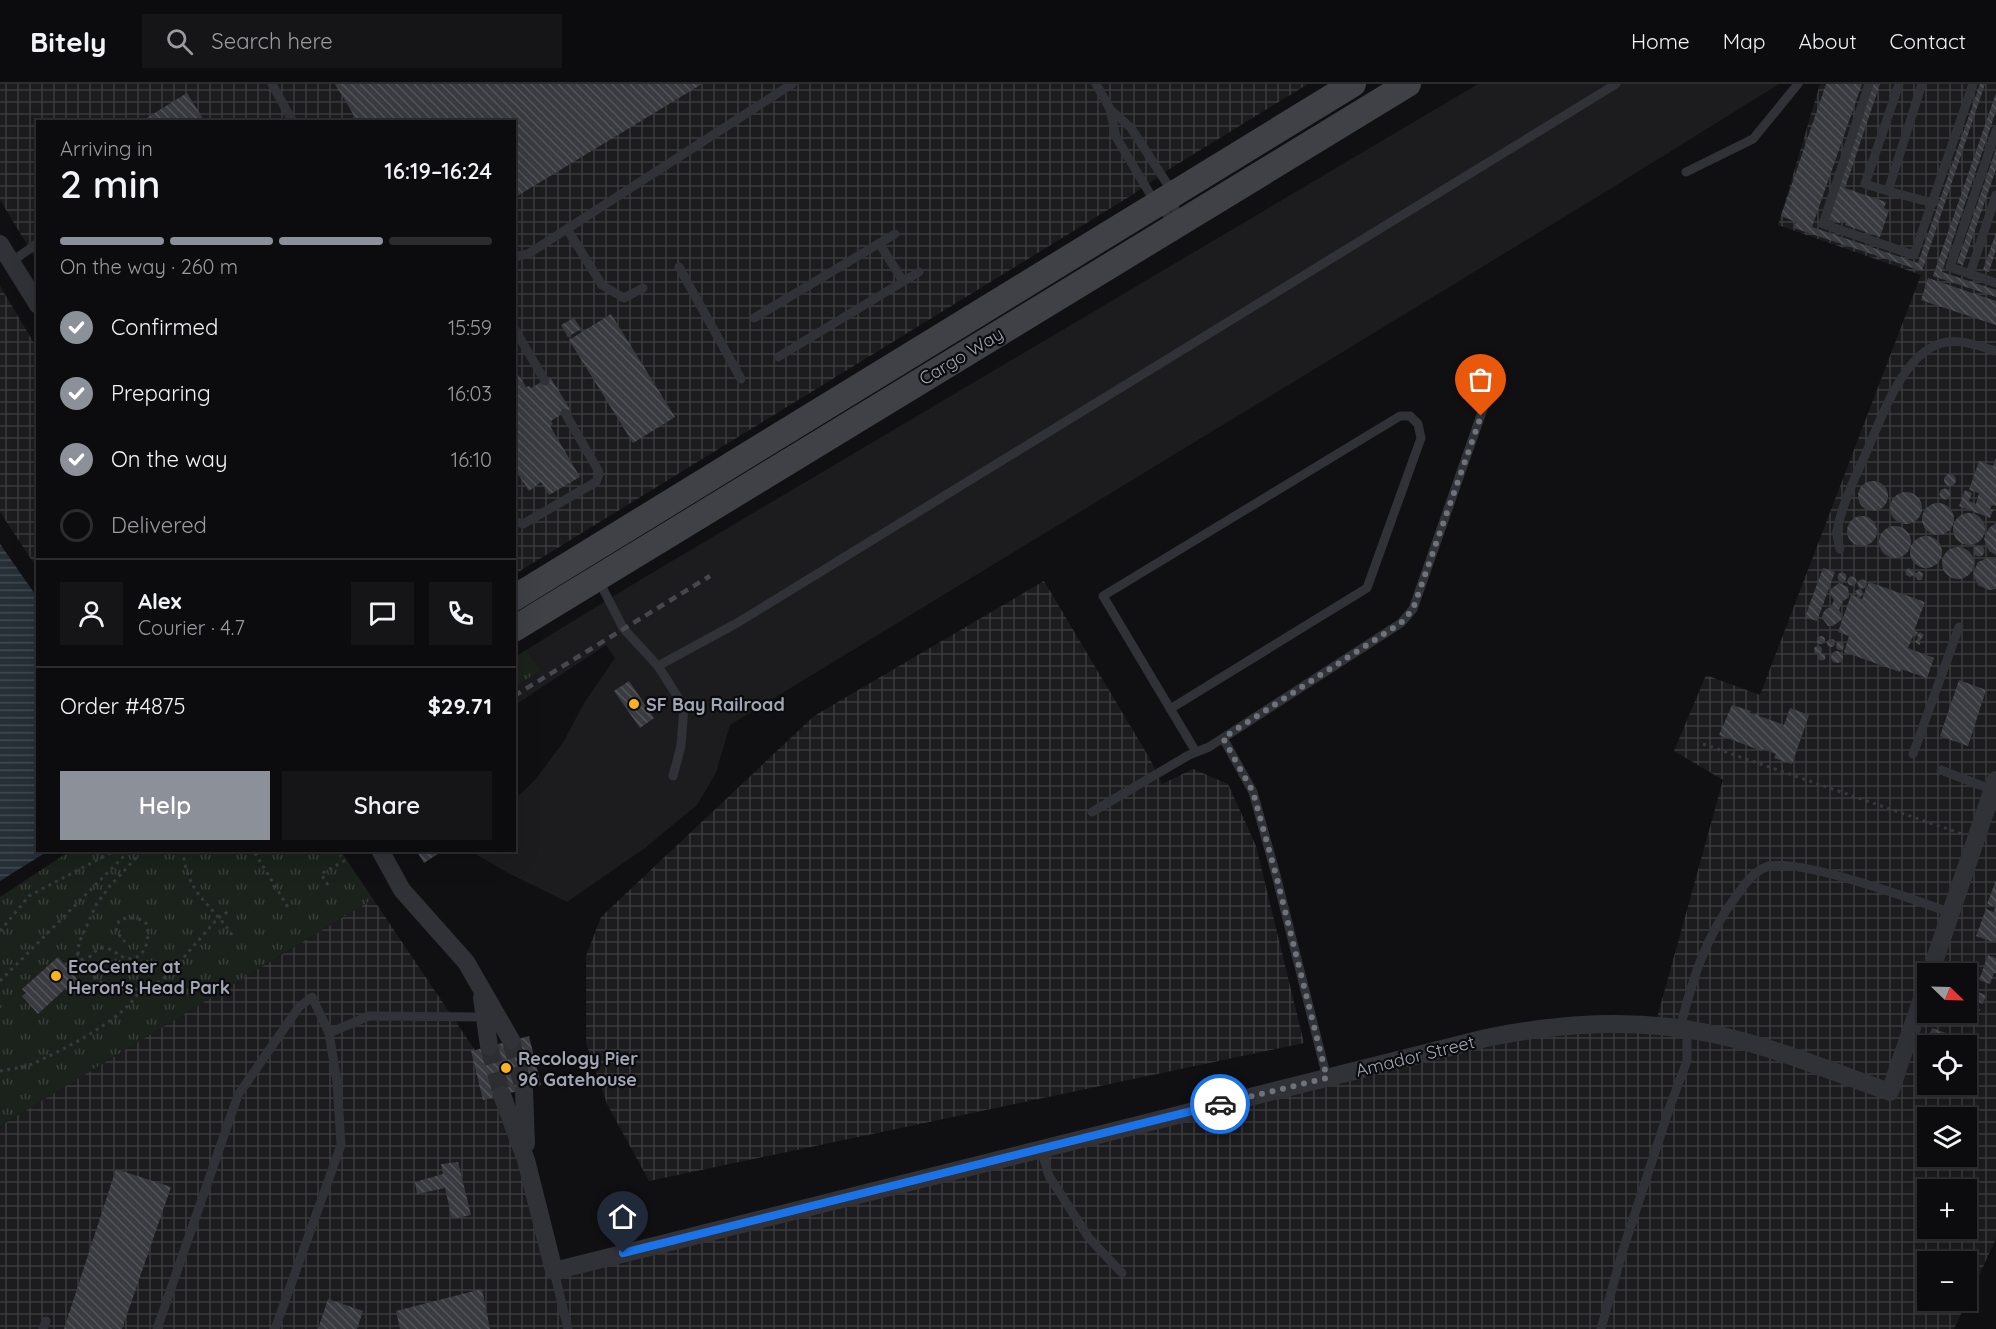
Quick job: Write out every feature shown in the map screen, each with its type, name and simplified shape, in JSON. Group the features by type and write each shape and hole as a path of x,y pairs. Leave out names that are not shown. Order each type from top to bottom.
{"main road":[{"name":"Cargo Way","path":"516,627 591,567 1164,199 1353,84"},
{"name":"Cargo Way","path":"516,597 591,567 1177,224 1408,84"}],"street":[{"path":"0,244 36,302"},
{"path":"1934,963 1994,785"},
{"path":"381,852 402,890 466,963 511,1040"},
{"path":"480,987 489,1046"},
{"name":"Amador Street","path":"554,1271 1486,1038 1534,1029 1580,1024 1624,1023 1684,1029 1752,1044 1890,1092 1917,1013"},
{"path":"524,1090 526,1160"},
{"path":"502,1095 526,1160 554,1271"}],"lane":[{"path":"272,84 292,120"},
{"path":"516,257 528,254 567,230 792,84"},
{"path":"1096,84 1110,109 1116,137 1164,199 1177,224"},
{"path":"658,666 738,623 1616,84"},
{"path":"1686,172 1753,139 1798,84"},
{"path":"1869,84 1823,224 1914,255 1973,84"},
{"path":"1899,84 1865,184 1933,203"},
{"path":"1888,191 1922,84"},
{"path":"1110,109 1131,128 1177,224"},
{"path":"1995,279 1950,267 1996,131"},
{"path":"1970,274 1996,195"},
{"path":"567,230 602,285 624,298 643,288"},
{"path":"753,318 895,234"},
{"path":"879,243 903,281"},
{"path":"11,262 36,244"},
{"path":"679,267 741,379"},
{"path":"777,357 919,272"},
{"path":"516,331 545,381"},
{"path":"1840,549 1836,534 1850,489 1891,396 1918,357 1932,347 1960,340 1996,351"},
{"path":"1092,812 1223,738 1401,623 1413,609 1496,372"},
{"path":"516,522 523,524 596,482 598,478 598,470 565,413"},
{"path":"1170,709 1366,588 1421,438 1418,424 1410,416 1400,416 1103,596 1170,709 1196,752"},
{"path":"591,567 623,628 658,666 684,707 681,746 673,776"},
{"path":"1913,754 1959,627"},
{"path":"1223,738 1253,792 1327,1078"},
{"path":"1941,770 1994,785"},
{"path":"1601,1329 1622,1253 1687,1061 1684,1029 1697,968 1712,932 1724,911 1746,883 1765,867 1774,865 1802,867 1910,898 1951,913"},
{"path":"157,1329 238,1095 299,1007 312,997 329,1033 338,1082 341,1145 275,1329"},
{"path":"329,1033 369,1016 484,1017"},
{"path":"1041,1149 1054,1185 1089,1238 1122,1273"},
{"path":"554,1271 568,1329"}],"path":[{"path":"1703,744 1976,839"},
{"path":"0,931 28,896 112,852"},
{"path":"0,981 128,852"},
{"path":"137,852 135,859 109,886 96,905 79,943 78,954 94,977 118,989 140,989 159,982 218,918 229,911"},
{"path":"183,852 184,867 192,886 232,935"},
{"path":"256,852 289,909"},
{"path":"328,885 321,874 344,861 340,855"},
{"path":"84,963 91,954 102,948 113,950 129,958 140,953 149,943 146,923 136,918 126,918 120,921 116,931 125,942"},
{"path":"65,965 78,954"},
{"path":"162,966 172,970"},
{"path":"0,1071 30,1065 102,1027 136,999 140,989"}],"shaded area":[{"path":"0,84 1308,84 1171,168 1132,195 516,573 516,120 36,120 36,259 0,200"},
{"path":"1478,84 1779,84 730,725 716,773 697,805 645,848 567,902 472,852 516,852 516,798 535,780 564,741 584,703 615,658 606,645 516,704 516,686 541,670 526,650 640,580"},
{"path":"1820,84 1996,84 1996,1239 1977,1280 1977,1251 1917,1251 1917,1311 1962,1311 1954,1329 0,1329 0,1126 373,899 520,1117 553,1270 1570,1025 1655,1025 1723,780 1674,751 1706,675 1760,695 1921,275 1778,225"},
{"path":"0,286 36,346 36,566 0,512"},
{"path":"0,544 36,596 36,852 46,852 0,881"},
{"path":"1044,581 1150,759 1162,784 1193,769 1228,784 1256,846 1304,1043 649,1181 607,1104 586,1043 586,956 601,917 814,716"}],"green space":[{"path":"526,650 541,670 516,686 516,656"},
{"path":"68,852 341,852 373,899 0,1126 0,897"}],"building":[{"path":"335,84 702,84 516,197 516,120 357,120"},
{"path":"1826,84 1862,84 1812,227 1918,263 1980,84 1985,84 1922,271 1794,228 1796,222 1781,216"},
{"path":"1873,84 1880,84 1845,188 1886,202 1884,208 1889,210 1880,237 1845,225 1846,223 1827,219"},
{"path":"187,93 204,120 143,120"},
{"path":"1996,93 1996,111 1942,272 1996,290 1996,297 1933,276"},
{"path":"1996,149 1996,169 1963,265 1957,263"},
{"path":"1996,233 1996,250 1989,272 1983,270"},
{"path":"1928,278 1996,301 1996,325 1921,300"},
{"path":"611,314 675,417 633,443 569,340"},
{"path":"574,318 581,329 568,337 561,325"},
{"path":"516,371 526,387 531,388 550,377 570,409 551,421 553,424 550,426 580,477 549,495 541,482 529,491 516,471"},
{"path":"1996,458 1996,506 1992,505 1990,509 1993,510 1990,518 1959,506 1965,490 1972,493 1969,501 1976,504 1979,493 1969,490 1979,461 1993,466"},
{"path":"1950,474 1956,480 1950,486 1944,480"},
{"path":"1873,481 1884,485 1888,496 1884,507 1873,511 1862,507 1858,496 1862,485"},
{"path":"1945,488 1951,494 1945,500 1939,494"},
{"path":"1906,492 1917,497 1922,508 1917,519 1906,524 1895,519 1890,508 1895,497"},
{"path":"1938,503 1949,508 1954,519 1949,530 1938,535 1927,530 1922,519 1927,508"},
{"path":"1969,513 1980,518 1985,529 1980,540 1969,545 1958,540 1953,529 1958,518"},
{"path":"1862,516 1873,520 1877,531 1873,542 1862,546 1851,542 1847,531 1851,520"},
{"path":"1996,523 1996,555 1989,551 1984,539 1989,528"},
{"path":"1895,526 1906,531 1911,542 1906,553 1895,558 1884,553 1879,542 1884,531"},
{"path":"1926,536 1937,541 1942,552 1937,563 1926,568 1915,563 1910,552 1915,541"},
{"path":"1979,545 1985,551 1979,557 1973,551"},
{"path":"1958,547 1969,552 1974,563 1969,574 1958,579 1947,574 1942,563 1947,552"},
{"path":"1990,557 1996,559 1996,589 1989,590 1978,585 1973,574 1978,562"},
{"path":"1823,568 1835,572 1817,621 1805,617"},
{"path":"1909,568 1916,573 1919,571 1923,573 1922,580 1918,580 1914,575 1910,577 1906,575 1905,571"},
{"path":"1842,572 1847,577 1842,582 1837,577"},
{"path":"1852,577 1856,581 1852,585 1848,581"},
{"path":"1862,580 1866,584 1862,588 1858,584"},
{"path":"1869,582 1925,602 1914,631 1918,632 1916,636 1913,636 1908,648 1934,658 1927,678 1901,669 1900,672 1844,652 1849,636 1838,632 1851,595 1858,597 1855,591 1861,588 1863,594 1859,598 1862,599"},
{"path":"1839,583 1848,587 1849,597 1842,602 1839,610 1842,615 1841,620 1833,626 1828,626 1822,618 1823,613 1831,607 1834,600 1830,594 1831,589"},
{"path":"1920,632 1924,635 1920,645 1915,642"},
{"path":"1821,636 1825,640 1821,644 1817,640"},
{"path":"1831,639 1835,643 1831,647 1827,643"},
{"path":"1840,642 1844,646 1840,650 1836,646"},
{"path":"1818,646 1822,650 1818,654 1814,650"},
{"path":"1839,651 1843,657 1839,663 1835,663 1831,655"},
{"path":"1822,653 1826,657 1822,661 1818,657"},
{"path":"1959,680 1986,690 1968,746 1940,736"},
{"name":"SF Bay Railroad","path":"629,681 654,718 640,728 614,691"},
{"path":"1732,705 1751,711 1750,713 1755,715 1759,711 1759,716 1784,725 1790,708 1809,715 1792,764 1774,758 1776,754 1719,735"},
{"path":"417,852 441,852 424,863"},
{"path":"1996,880 1996,943 1976,936 1986,909 1994,912 1995,907 1987,904"},
{"path":"1988,955 1996,958 1996,973 1990,984 1979,980"},
{"name":"EcoCenter at Heron's Head Park","path":"58,957 83,986 71,996 65,989 38,1014 22,996 26,993 22,989"},
{"path":"1977,992 1986,995 1983,1004 1977,1002"},
{"path":"1932,1028 1952,1035 1929,1035"},
{"name":"Recology Pier 96 Gatehouse","path":"529,1036 541,1085 483,1100 471,1051"},
{"path":"458,1162 471,1215 452,1219 445,1188 417,1194 415,1182 443,1174 441,1164"},
{"path":"116,1169 171,1187 122,1329 64,1329"},
{"path":"482,1289 490,1329 400,1329 396,1311"},
{"path":"328,1299 363,1311 357,1329 318,1329"}],"tunnel":[{"path":"511,1040 524,1090"},
{"path":"489,1046 502,1095"}],"railway":[{"path":"516,695 710,576"}],"way so far":[{"path":"1220,1104 1327,1078 1253,792 1223,738 1401,623 1413,609 1481,416"}],"place":[{"name":"SF Bay Railroad","path":"634,704"},
{"name":"EcoCenter at Heron's Head Park","path":"56,976"},
{"name":"Recology Pier 96 Gatehouse","path":"506,1068"}],"route":[{"path":"623,1253 1220,1104"}]}
